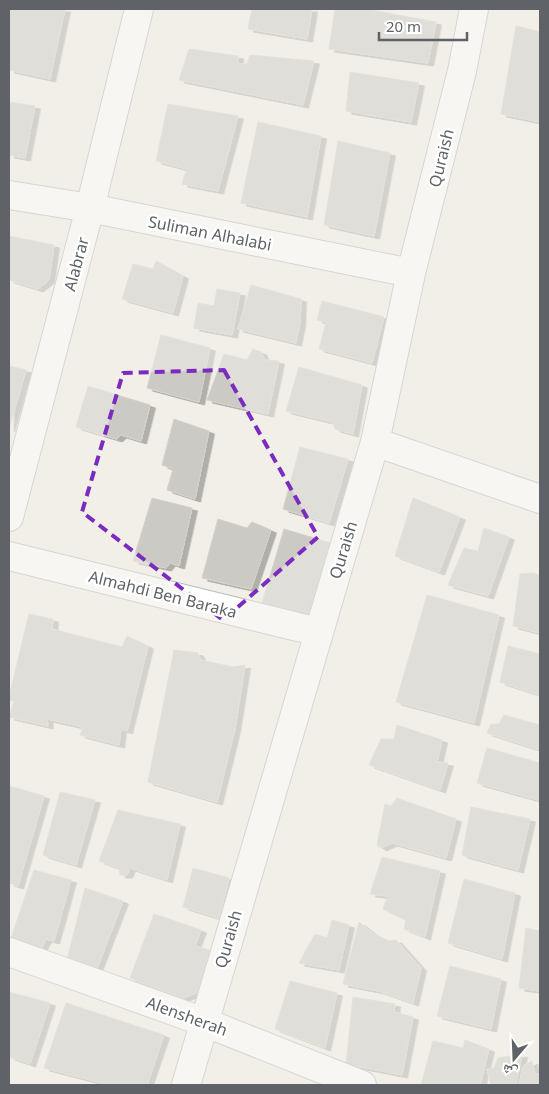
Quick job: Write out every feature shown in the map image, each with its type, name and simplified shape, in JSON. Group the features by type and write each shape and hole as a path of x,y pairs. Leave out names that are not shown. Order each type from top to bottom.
{"street":[{"name":"Alabrar","path":"9,517 90,208 139,9"},
{"name":"Quraish","path":"186,1085 318,632 376,442 412,273 462,71 474,9"},
{"name":"Suliman Alhalabi","path":"9,195 90,208 412,273"},
{"path":"376,442 540,499"},
{"name":"Almahdi Ben Baraka","path":"9,556 318,632"},
{"name":"Alensherah","path":"9,952 204,1022 362,1085"}],"highlighted area":[{"path":"224,370 318,537 223,620 82,512 123,373"}],"building":[{"path":"9,9 65,9 50,79 9,70"},
{"path":"252,9 312,9 307,39 248,29"},
{"path":"335,9 365,9 436,22 428,63 329,49"},
{"path":"516,26 540,32 540,122 501,114"},
{"path":"189,49 238,56 238,64 247,64 250,55 314,61 303,105 179,80"},
{"path":"350,72 419,83 411,122 346,111"},
{"path":"9,102 35,106 25,158 9,155"},
{"path":"168,104 238,116 218,191 182,184 187,169 156,161"},
{"path":"258,122 321,136 307,217 241,203"},
{"path":"338,141 390,153 374,236 324,225"},
{"path":"9,236 54,245 49,280 38,289 9,280"},
{"path":"156,261 183,276 173,313 122,299 133,264 153,269"},
{"path":"251,285 301,299 300,323 296,343 238,329"},
{"path":"217,289 240,293 232,335 194,328 198,303 214,306"},
{"path":"322,301 384,317 372,363 319,349 326,322 317,320"},
{"path":"161,335 210,348 199,402 147,388"},
{"path":"253,349 261,352 265,360 279,361 268,414 207,400 224,354 247,360"},
{"path":"9,366 26,370 9,429"},
{"path":"299,367 362,385 353,434 335,429 332,422 286,411"},
{"path":"88,386 150,405 141,441 121,435 117,439 76,427"},
{"path":"174,419 209,431 195,499 167,490 173,469 162,465"},
{"path":"300,447 348,459 329,523 283,509"},
{"path":"152,498 192,508 179,566 170,563 166,568 133,561"},
{"path":"413,498 460,517 439,572 395,556"},
{"path":"218,519 247,528 252,522 271,530 251,589 202,578"},
{"path":"484,528 509,537 488,596 448,585 464,548 478,551"},
{"path":"284,529 331,543 309,613 299,618 262,603"},
{"path":"532,573 540,575 540,633 513,626 520,574"},
{"path":"427,595 499,615 474,723 396,702"},
{"path":"29,614 53,619 52,629 122,647 127,636 148,646 127,731 121,729 119,745 80,735 83,727 47,719 48,726 9,717 14,701 9,700 9,697"},
{"path":"508,646 540,654 540,695 500,682"},
{"path":"174,650 198,653 201,660 233,667 245,665 235,729 217,802 148,782"},
{"path":"504,715 540,725 540,750 487,733 491,724 499,724"},
{"path":"397,725 442,740 437,762 448,763 440,790 369,765 381,739 394,739"},
{"path":"487,748 540,763 540,792 538,800 477,783"},
{"path":"9,786 44,796 18,886 9,883"},
{"path":"60,792 95,800 76,865 43,855"},
{"path":"397,798 456,819 446,858 392,843 381,848 377,845 385,804 391,806"},
{"path":"471,807 530,819 518,870 462,855"},
{"path":"118,810 180,824 167,880 130,868 127,875 120,875 119,868 99,861"},
{"path":"382,857 440,871 425,937 404,929 406,920 383,909 388,896 370,894"},
{"path":"193,868 229,878 219,918 183,907"},
{"path":"34,870 71,880 54,941 46,939 41,949 10,941"},
{"path":"464,879 515,893 502,959 448,943"},
{"path":"85,888 123,901 96,971 67,960"},
{"path":"154,914 201,930 195,946 212,951 198,992 184,998 130,978"},
{"path":"332,920 349,925 339,970 299,963 315,934 327,938"},
{"path":"359,922 374,934 389,941 396,940 421,968 413,1003 379,991 343,984"},
{"path":"526,928 540,931 540,991 519,988"},
{"path":"450,966 501,979 491,1029 437,1016"},
{"path":"290,981 337,993 325,1048 275,1029"},
{"path":"9,992 50,1003 30,1064 9,1057"},
{"path":"353,997 395,1004 394,1012 413,1017 402,1075 346,1064"},
{"path":"66,1003 164,1035 147,1085 110,1085 44,1068"},
{"path":"465,1040 489,1049 480,1085 461,1083 460,1085 421,1085 433,1041 463,1048"},
{"path":"522,1054 516,1085 491,1085 487,1069 494,1068 498,1058"},
{"path":"532,1061 535,1074 540,1074 540,1085 519,1085 523,1066"}]}
